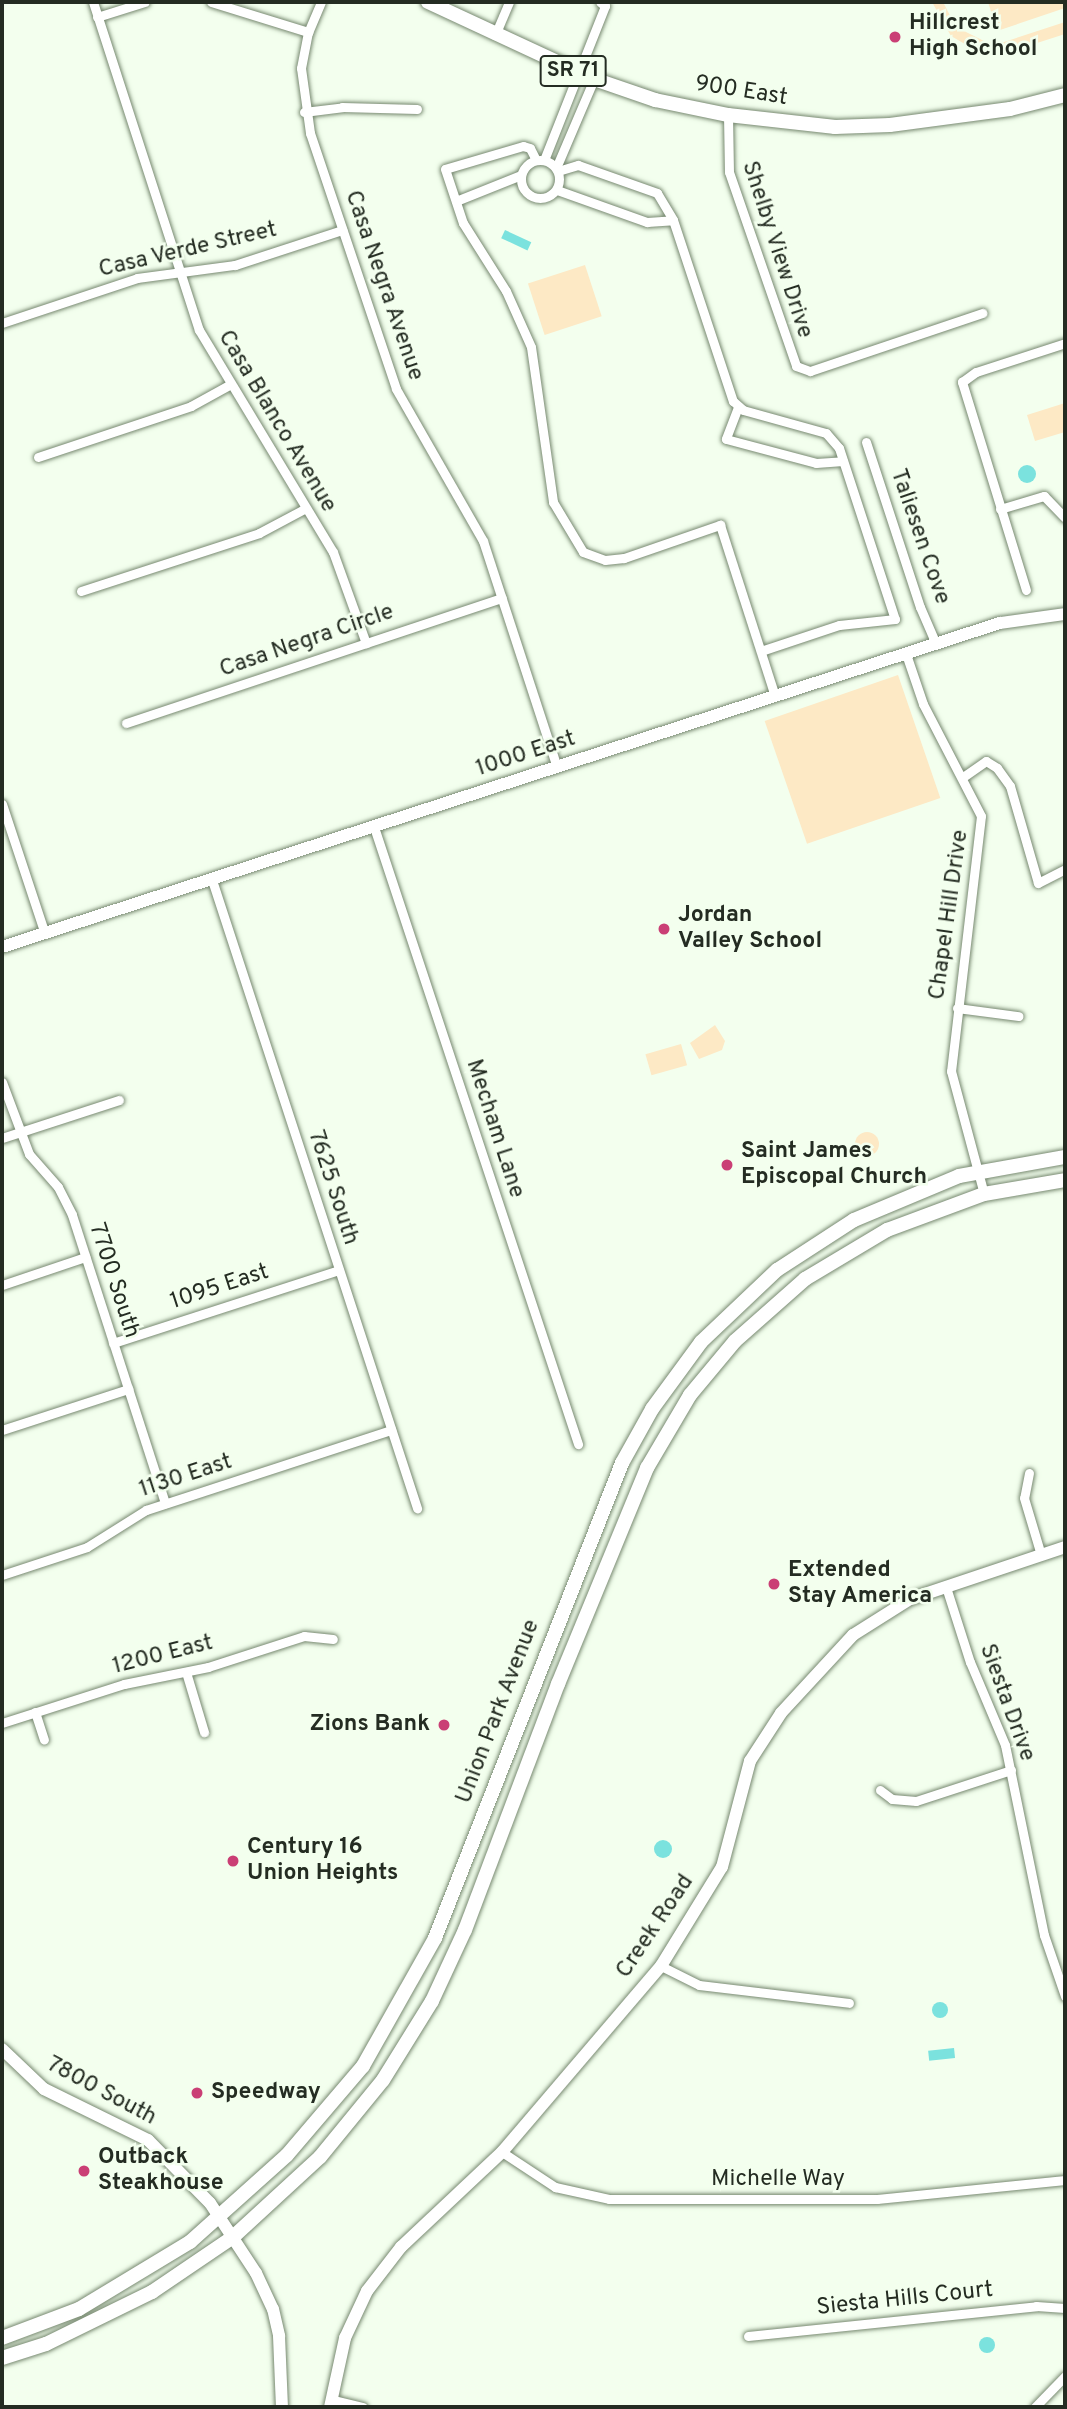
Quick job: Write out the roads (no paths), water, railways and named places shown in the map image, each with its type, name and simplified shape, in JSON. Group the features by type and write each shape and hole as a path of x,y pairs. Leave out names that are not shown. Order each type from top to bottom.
{"main road":[{"name":"900 East","path":"428,2 578,73 655,100 728,115 835,127 890,125 1010,109 1065,95"},
{"name":"Union Park Avenue","path":"2,2338 79,2309 145,2272 220,2217 329,2109 379,2042 410,1990 445,1915 608,1494 637,1435 668,1384 724,1317 794,1256 877,1208 977,1172 1065,1157"},
{"name":"Union Park Avenue","path":"2,2358 30,2349 152,2292 233,2237 304,2174 351,2121 432,2001 466,1930 626,1514 657,1449 690,1395 744,1332 819,1268 900,1223 984,1194 1065,1180"},
{"path":"30,2349 72,2320 79,2309"}],"street":[{"name":"Casa Blanco Avenue","path":"93,2 199,330 229,385 341,569 366,643"},
{"path":"97,17 145,2"},
{"path":"211,2 307,33"},
{"name":"Casa Negra Avenue","path":"321,2 307,33 301,68 304,112 396,389 464,501 502,598 557,767"},
{"path":"495,35 509,2"},
{"path":"456,201 521,175 540,160 605,6 600,2"},
{"path":"557,190 557,170 594,79"},
{"path":"304,112 342,107 417,109"},
{"name":"Shelby View Drive","path":"728,115 729,172 796,366 810,371 982,313"},
{"path":"775,696 720,525 624,558 605,560 583,552 565,527 546,477 538,375 531,347 506,291 463,223 445,169 523,146 530,148 540,160 557,170 578,165 657,193 673,220 738,407 726,439 816,463 843,461"},
{"path":"521,175 524,190 537,198 557,190 647,222 673,220"},
{"name":"Casa Verde Street","path":"2,323 137,278 235,265 342,230"},
{"path":"1026,590 962,382 976,372 1065,343"},
{"path":"38,457 191,406 229,385"},
{"path":"738,407 827,433 835,439 895,619 839,625 761,651"},
{"name":"Taliesen Cove","path":"866,442 920,607 936,644"},
{"path":"1000,509 1044,496 1065,519"},
{"path":"82,591 259,533 306,508"},
{"name":"Casa Negra Circle","path":"126,723 502,598"},
{"name":"1000 East","path":"2,947 1000,623 1065,614"},
{"name":"Chapel Hill Drive","path":"906,654 923,704 976,799 983,833 957,1008 951,1071 984,1194"},
{"path":"963,777 986,761 997,768 1010,786 1038,883 1065,869"},
{"path":"2,804 45,934"},
{"name":"Mecham Lane","path":"374,827 578,1444"},
{"name":"7625 South","path":"212,880 416,1508"},
{"path":"957,1008 1018,1016"},
{"name":"7700 South","path":"2,1082 18,1133 29,1154 66,1201 165,1503"},
{"path":"2,1138 119,1100"},
{"path":"2,1284 85,1257"},
{"name":"1095 East","path":"113,1343 339,1270"},
{"path":"2,1430 128,1389"},
{"name":"1130 East","path":"2,1575 87,1547 128,1517 165,1503 391,1430"},
{"path":"1029,1473 1024,1498 1041,1555"},
{"name":"Creek Road","path":"330,2403 345,2338 367,2291 401,2247 502,2152 661,1966 722,1867 750,1761 781,1713 867,1625 910,1600 1065,1547"},
{"name":"Siesta Drive","path":"946,1587 1011,1770 1044,1935 1065,1996"},
{"name":"1200 East","path":"2,1723 147,1678 186,1672 304,1636 333,1639"},
{"path":"186,1672 204,1732"},
{"path":"35,1712 44,1740"},
{"path":"880,1790 892,1799 916,1801 1011,1770"},
{"path":"661,1966 699,1985 849,2003"},
{"name":"7800 South","path":"2,2049 44,2089 128,2128 158,2147 220,2217 273,2309 279,2336 282,2407"},
{"name":"Michelle Way","path":"502,2152 555,2187 609,2199 877,2199 1065,2180"},
{"name":"Siesta Hills Court","path":"748,2336 1036,2306 1065,2308"},
{"path":"1035,2407 1065,2376"},
{"path":"330,2403 363,2407"}],"water":[{"path":"505,230 531,242 527,250 501,238"},
{"path":"1027,465 1033,468 1036,474 1033,480 1027,483 1021,480 1018,474 1021,468"},
{"path":"663,1840 669,1843 672,1849 669,1855 663,1858 657,1855 654,1849 657,1843"},
{"path":"940,2002 946,2004 946,2016 940,2018 934,2016 932,2010 934,2004"},
{"path":"954,2048 955,2058 929,2061 928,2051"},
{"path":"987,2337 993,2339 993,2351 987,2353 981,2351 979,2345 981,2339"}],"place":[{"name":"Hillcrest High School","path":"895,37"},
{"name":"Jordan Valley School","path":"664,929"},
{"name":"Saint James Episcopal Church","path":"727,1165"},
{"name":"Extended Stay America","path":"774,1584"},
{"name":"Zions Bank","path":"444,1725"},
{"name":"Century 16 Union Heights","path":"233,1861"},
{"name":"Speedway","path":"197,2093"},
{"name":"Outback Steakhouse","path":"84,2171"}]}
